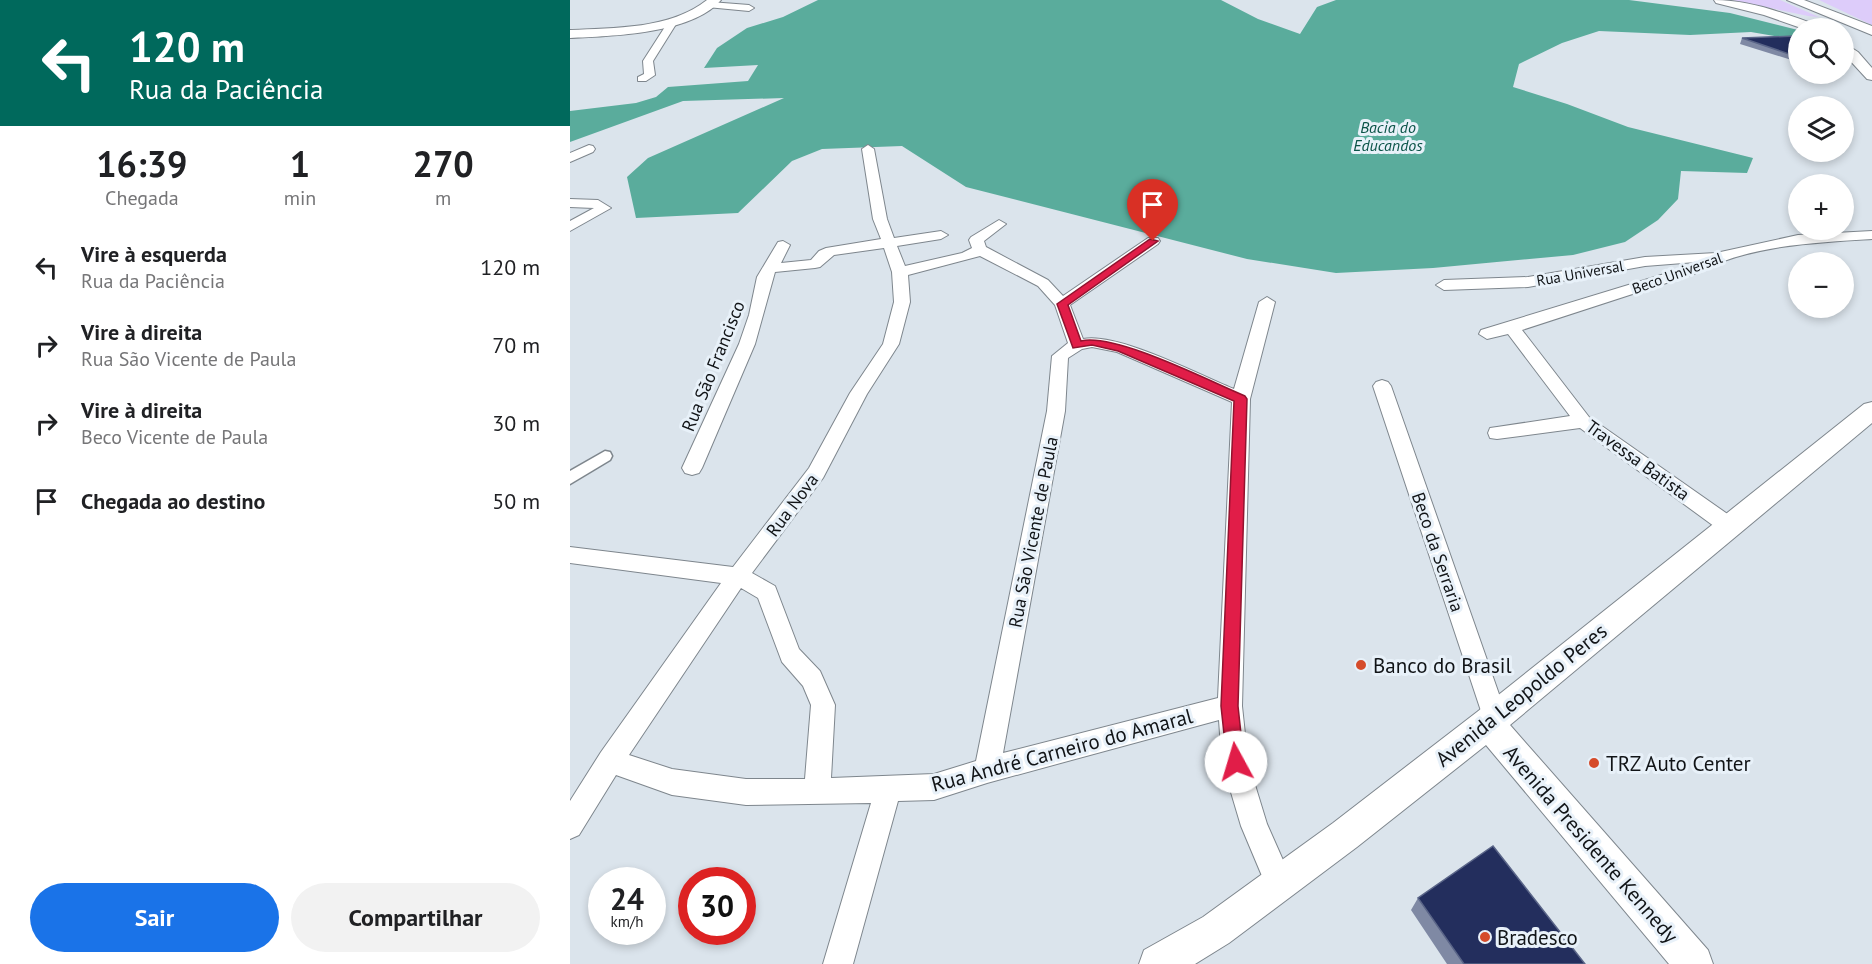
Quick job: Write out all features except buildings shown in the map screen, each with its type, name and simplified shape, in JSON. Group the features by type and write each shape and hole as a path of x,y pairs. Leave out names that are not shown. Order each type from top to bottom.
{"street":[{"path":"1720,0 1751,7"},
{"path":"1735,0 1788,20"},
{"path":"1793,0 1872,31"},
{"path":"570,34 626,29 673,21 712,2 749,8"},
{"path":"642,79 650,75 648,61 673,21"},
{"path":"1854,57 1872,76"},
{"path":"570,158 589,149"},
{"name":"Rua Nova","path":"570,826 609,761 738,576 816,473 859,393 891,344 902,302 900,272 888,243 874,195 867,149"},
{"path":"570,203 598,204 604,208 570,227"},
{"path":"999,224 976,240 980,250 1042,283 1062,304 1077,345 1092,342 1121,348 1241,399"},
{"path":"770,268 812,264 818,262 827,252 941,235"},
{"name":"Beco Universal","path":"1487,334 1689,271 1716,257 1798,239 1872,235"},
{"path":"1062,304 1153,241"},
{"name":"Rua São Francisco","path":"692,468 747,344 770,268 783,245"},
{"path":"900,272 967,256 980,250"},
{"name":"Rua Universal","path":"1444,285 1527,282 1665,258 1716,257"},
{"path":"1267,302 1241,399 1230,706 1239,772 1254,826 1280,885"},
{"name":"Travessa Batista","path":"1512,328 1583,421 1728,526"},
{"name":"Rua São Vicente de Paula","path":"987,770 1056,411 1060,356 1077,345"},
{"name":"Beco da Serraria","path":"1382,386 1492,720"},
{"name":"Avenida Leopoldo Peres","path":"1158,964 1216,930 1280,885 1492,720 1872,411"},
{"path":"1497,433 1583,421"},
{"path":"570,478 605,456"},
{"path":"570,555 738,576 767,592 790,655 812,679 823,705 817,792"},
{"name":"Rua André Carneiro do Amaral","path":"609,761 672,782 746,792 817,792 934,787 987,770 1230,706"},
{"name":"Avenida Presidente Kennedy","path":"1492,720 1694,964"},
{"path":"838,964 888,789"}],"shaded area":[{"path":"1732,0 1780,0 1819,17 1808,16"},
{"path":"1819,0 1872,0 1872,25"}],"water":[{"name":"Bacia do Educandos","path":"818,0 1221,0 1258,19 1300,34 1317,7 1336,0 1629,0 1730,13 1788,28 1788,38 1751,32 1690,35 1599,31 1562,43 1519,64 1513,87 1628,127 1753,158 1747,173 1681,171 1678,199 1658,220 1625,242 1573,255 1433,268 1336,273 1247,259 966,187 902,146 822,149 792,161 738,213 636,218 627,177 648,158 784,98 683,101 570,142 570,111 636,103 656,97 668,87 748,81 758,65 704,68 717,48 747,28 783,17"}],"place":[{"name":"Banco do Brasil","path":"1361,665"},
{"name":"TRZ Auto Center","path":"1594,763"},
{"name":"Bradesco","path":"1485,937"}],"route":[{"path":"1153,241 1062,304 1077,345 1092,342 1121,348 1241,399 1230,706 1236,762"}]}
